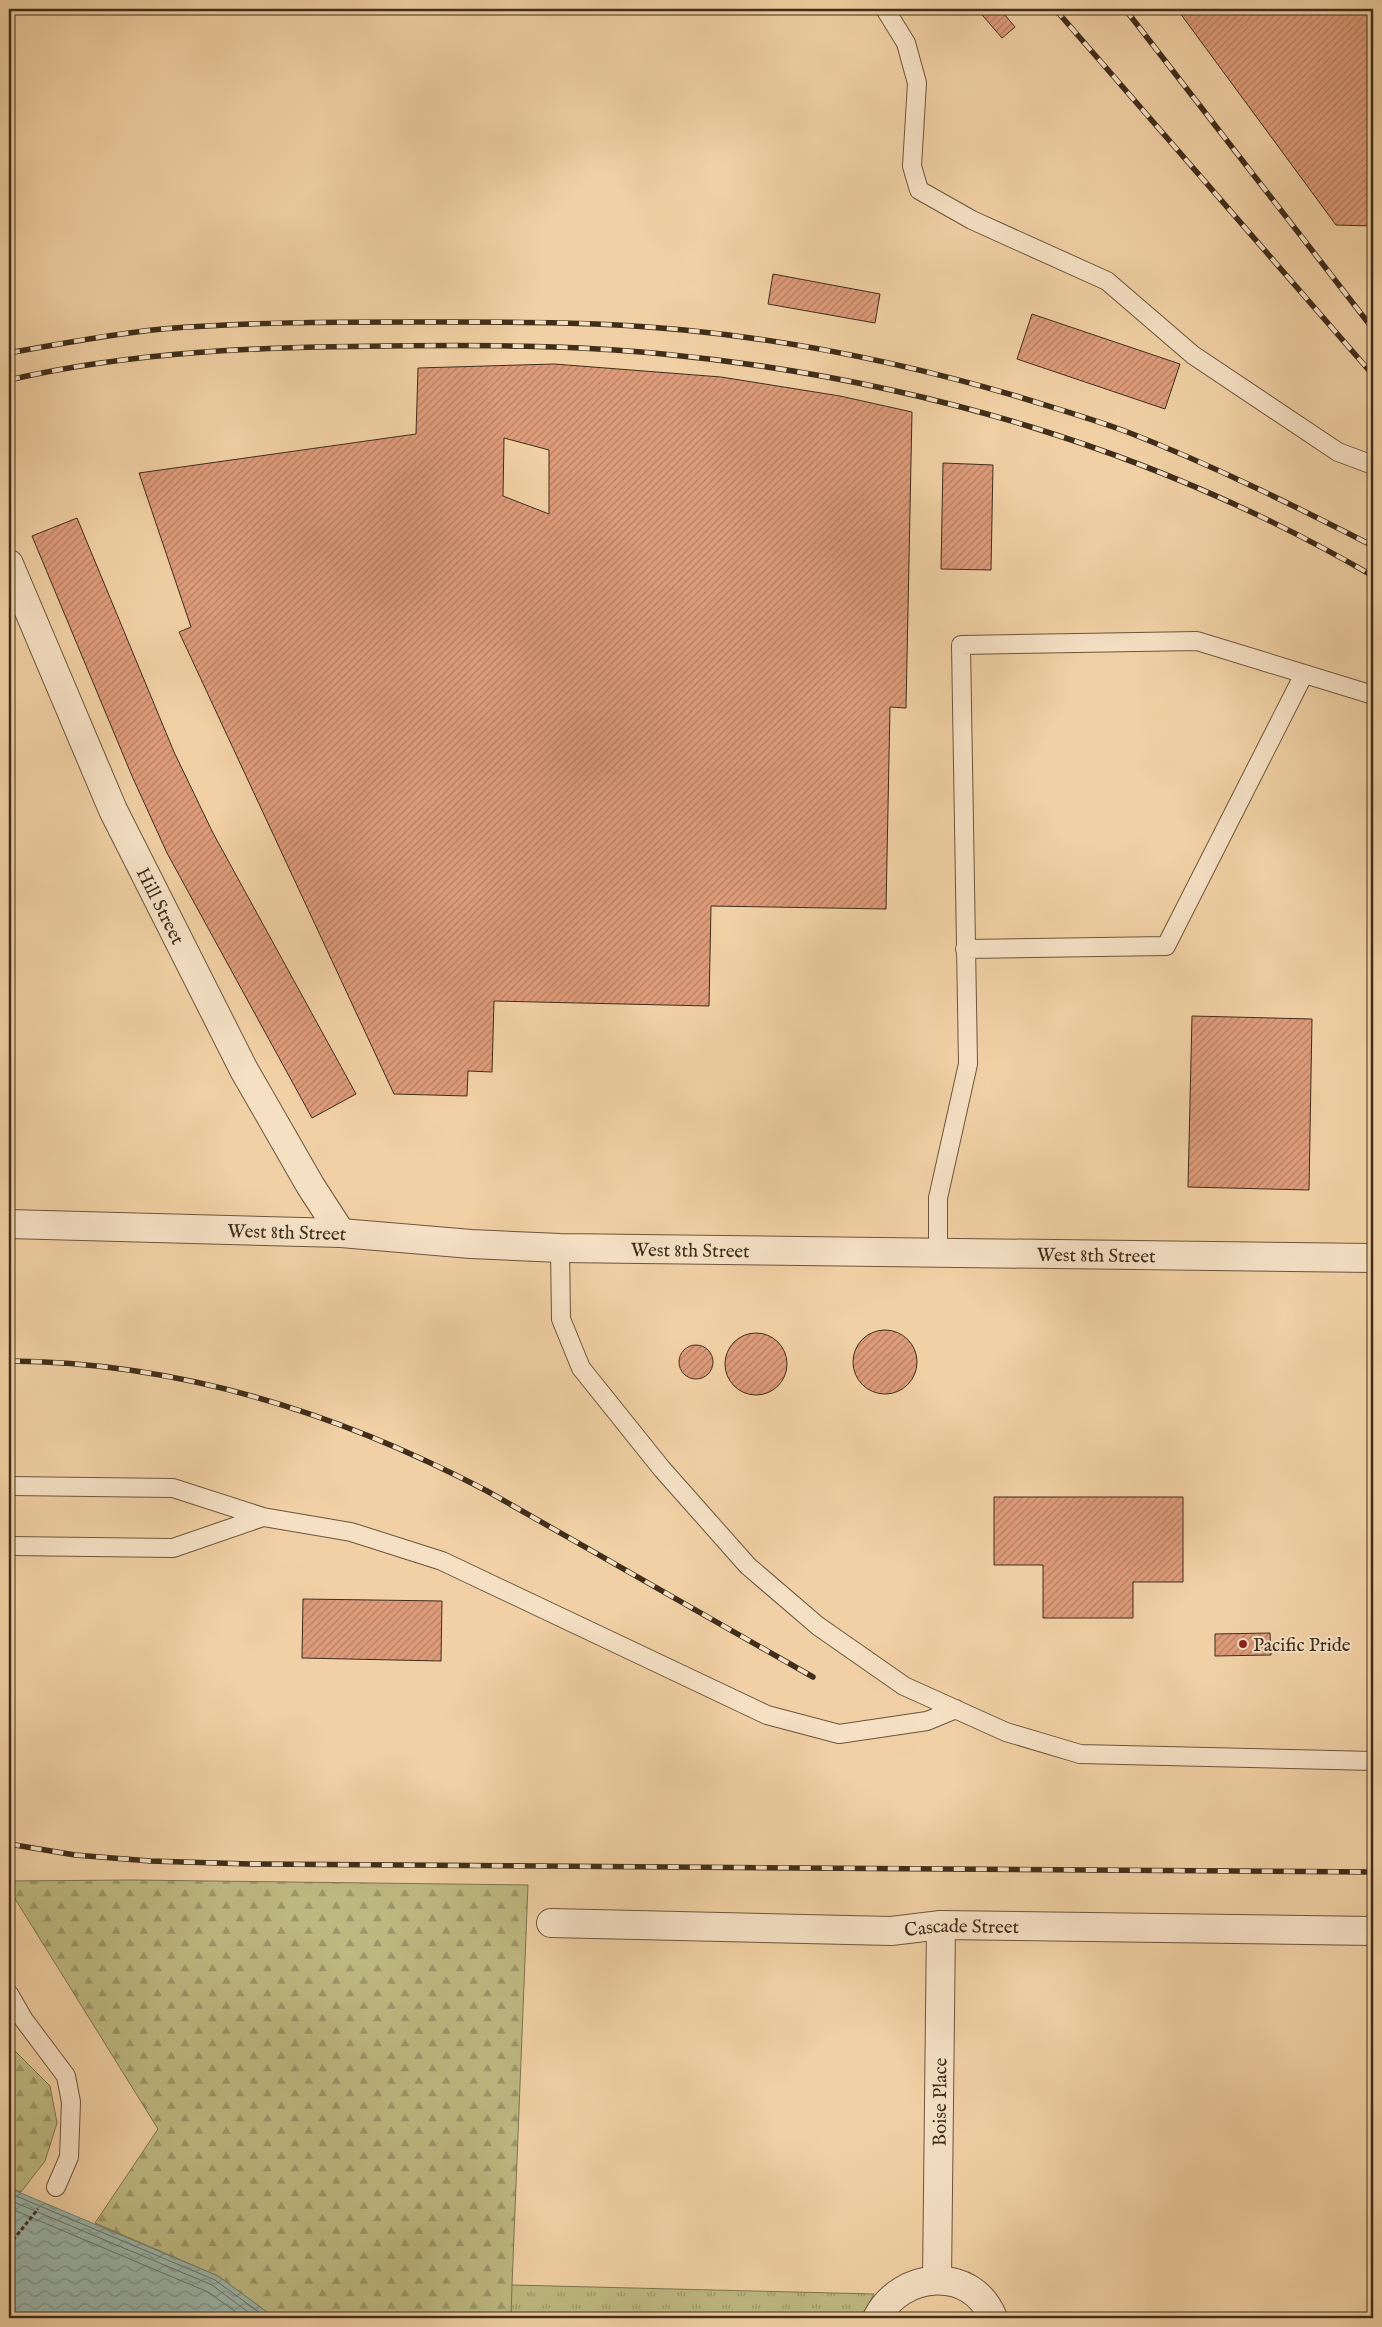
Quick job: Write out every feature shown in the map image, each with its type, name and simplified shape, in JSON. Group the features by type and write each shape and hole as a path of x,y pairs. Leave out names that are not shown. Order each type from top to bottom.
{"street":[{"name":"Hill Street","path":"9,564 113,810 244,1070 310,1185 341,1233"},
{"name":"West 8th Street","path":"9,1224 341,1233 471,1244 560,1248 1373,1258"},
{"name":"Cascade Street","path":"551,1923 891,1932 942,1925 1373,1932"},
{"name":"Boise Place","path":"937,2280 942,1925"},
{"path":"878,2318 883,2306 898,2292 917,2282 937,2280 953,2282 968,2289 981,2300 993,2318"}],"lane":[{"path":"885,9 906,43 917,83 912,166 919,190 972,220 1107,281 1193,355 1338,452 1373,465"},
{"path":"938,1253 938,1198 968,1064 961,645 1197,642 1373,695"},
{"path":"965,949 1166,946 1304,674"},
{"path":"560,1248 561,1318 581,1368 662,1469 748,1566 818,1626 904,1686 1006,1732 1080,1754 1373,1762"},
{"path":"9,1486 174,1488 262,1517 351,1532 442,1561 767,1715 839,1734 927,1720 956,1709"},
{"path":"9,1546 174,1548 262,1517"},
{"path":"9,1994 24,2020 66,2076 71,2102 69,2157 56,2187"}],"path":[{"path":"9,2245 56,2187"}],"green space":[{"path":"132,1880 528,1885 512,2285 605,2318 275,2318 218,2276 95,2223 158,2129 9,1889 9,1881"},
{"path":"9,2045 50,2086 57,2123 45,2161 21,2192 9,2188"},
{"path":"512,2285 874,2294 861,2318 511,2318"}],"water":[{"path":"9,2188 218,2276 275,2318 9,2318"}],"building":[{"path":"977,9 1000,9 1015,27 1002,38"},
{"path":"1177,9 1373,9 1373,226 1336,225"},
{"path":"773,274 880,294 875,323 768,304"},
{"path":"1032,314 1180,364 1165,409 1017,359"},
{"path":"554,364 721,377 840,396 912,412 906,708 890,707 886,909 711,906 709,1006 494,1001 492,1072 468,1071 467,1096 394,1094 179,632 191,627 139,473 416,434 418,368","holes":["504,438 549,450 549,514 503,496"]},
{"path":"943,463 993,465 991,570 941,569"},
{"path":"77,518 174,752 213,833 356,1094 312,1118 167,853 132,776 32,536"},
{"path":"1192,1016 1312,1019 1309,1190 1188,1187"},
{"path":"879,1330 891,1330 908,1339 915,1350 917,1362 915,1374 908,1385 891,1394 879,1394 867,1389 858,1380 853,1368 853,1356 858,1344 867,1335"},
{"path":"750,1333 762,1333 778,1342 785,1352 787,1364 785,1376 778,1386 762,1395 750,1395 739,1390 730,1381 725,1370 725,1358 730,1347 739,1338"},
{"path":"696,1345 703,1346 708,1350 712,1355 712,1369 708,1374 703,1378 696,1379 689,1378 684,1374 680,1369 679,1362 680,1355 684,1350 689,1346"},
{"path":"994,1497 1183,1497 1183,1582 1133,1582 1133,1618 1043,1618 1043,1565 994,1565"},
{"path":"303,1599 442,1601 441,1661 302,1658"},
{"name":"Pacific Pride","path":"1270,1633 1271,1655 1215,1656 1215,1634"}],"railway":[{"path":"1055,9 1373,375"},
{"path":"1125,9 1373,329"},
{"path":"9,353 104,336 162,329 289,323 483,322 584,324 651,327 768,340 852,355 975,384 1102,423 1223,472 1373,546"},
{"path":"9,380 56,370 150,357 245,350 340,347 560,347 663,354 756,365 849,381 940,402 1030,427 1119,457 1206,492 1291,531 1373,576"},
{"path":"9,1361 72,1364 134,1371 195,1382 255,1397 315,1416 374,1438 431,1463 487,1491 813,1677"},
{"path":"9,1844 75,1855 150,1861 250,1864 1373,1872"}],"place":[{"name":"Pacific Pride","path":"1243,1644"}]}
